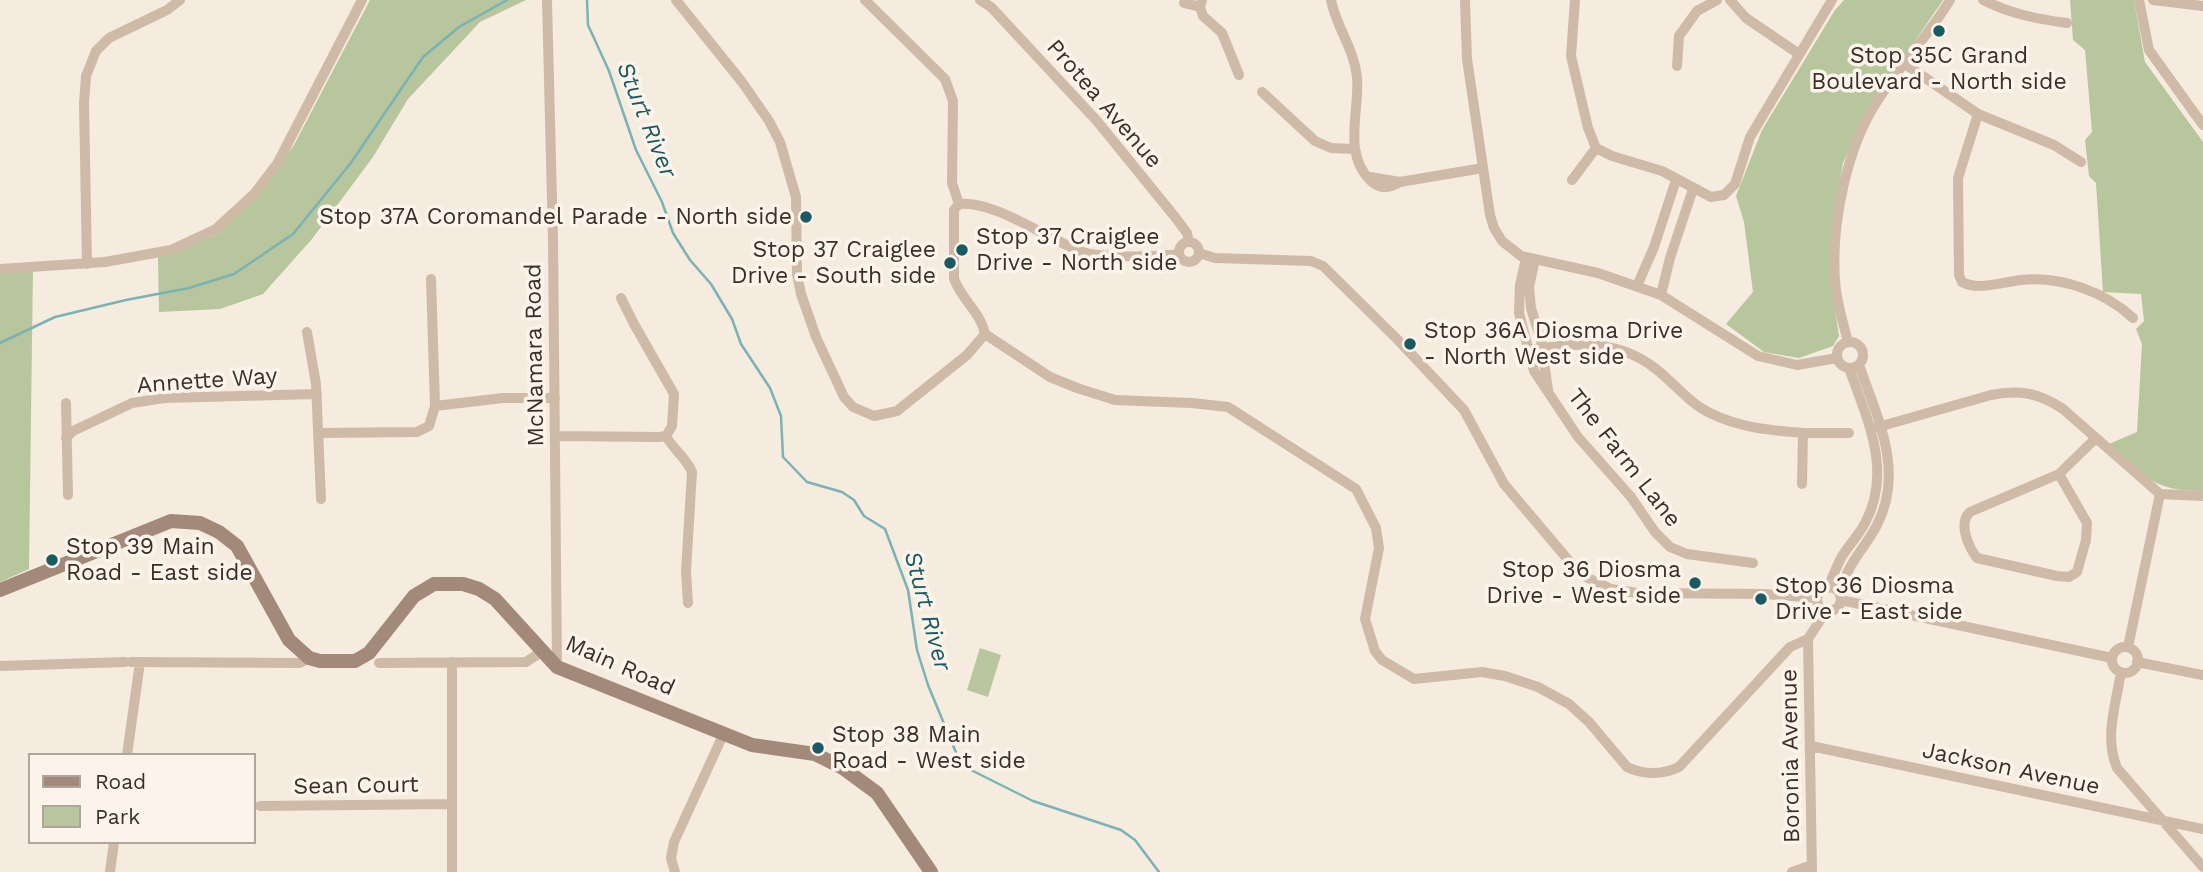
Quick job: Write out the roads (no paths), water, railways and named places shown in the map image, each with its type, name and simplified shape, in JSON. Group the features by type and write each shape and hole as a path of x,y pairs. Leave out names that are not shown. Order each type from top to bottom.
{"main road":[{"path":"0,590 172,522 200,523 219,532 237,547 289,640 309,658"},
{"name":"Main Road","path":"309,658 355,662 369,653 414,596 435,584 464,583 495,599 557,667 723,735 767,749 815,754 829,759 877,793 931,872"}],"street":[{"path":"87,264 84,103 86,76 96,51 109,38 167,10 180,0"},
{"path":"0,268 87,264 171,250 216,229 254,194 277,164 362,0"},
{"name":"McNamara Road","path":"547,0 557,667"},
{"path":"676,0 743,82 780,142 796,197 797,274 801,294 816,337 844,397 853,407 874,416 897,411 967,355 985,334"},
{"path":"866,0 945,79 950,89 953,101 952,183 959,204"},
{"name":"Protea Avenue","path":"980,0 991,7 1097,121 1175,217 1189,242"},
{"path":"1331,0 1334,18 1352,52 1357,77 1354,149 1366,176 1380,187 1389,188 1400,182 1483,168"},
{"path":"1465,0 1467,59 1490,215 1494,228 1512,250 1531,259 1598,273 1661,295 1758,356 1797,365 1838,358"},
{"path":"1575,0 1571,56 1588,128 1596,148 1612,156 1662,171 1711,197 1724,195 1731,189 1751,137 1832,0"},
{"path":"1677,66 1679,36 1697,11 1717,0"},
{"path":"1730,0 1746,18 1799,54"},
{"path":"1848,342 1836,292 1834,263 1846,171 1852,150 1867,119 1950,0"},
{"path":"1983,0 2028,18 2067,23"},
{"path":"2139,0 2149,50 2203,125"},
{"path":"2153,0 2203,5"},
{"path":"1184,3 1201,4 1203,16 1222,33 1239,75"},
{"path":"1905,64 1978,114 2054,145 2081,162"},
{"path":"1262,92 1315,141 1331,148 1354,149"},
{"path":"1978,114 1958,178 1959,275 1962,282 1975,287 2024,280 2068,284 2113,303 2133,318"},
{"path":"1572,180 1596,148"},
{"path":"1637,286 1654,247 1676,180"},
{"path":"1661,295 1693,189"},
{"path":"1179,254 1161,257 1088,254 984,206 959,204 954,210 954,279 958,289 983,323 985,334 1050,377 1115,400 1228,407 1356,489 1376,528 1379,548 1365,619 1375,651 1382,660 1414,679 1482,672 1538,687 1569,704 1627,767 1633,770 1663,773 1679,767 1790,647 1808,639 1826,611 1836,609 1844,576 1877,525 1888,495 1890,470 1887,448 1876,428 1854,367"},
{"path":"1189,242 1195,244 1199,253 1197,259 1188,262 1179,254 1180,247 1189,242"},
{"path":"1199,253 1214,258 1311,261 1323,266 1464,410 1504,484 1575,568 1588,578 1611,589 1637,593 1764,594 1818,598"},
{"name":"The Farm Lane","path":"1531,259 1531,308 1542,348 1548,392"},
{"name":"The Farm Lane","path":"1531,259 1518,299 1534,371 1578,437 1631,496 1655,532 1671,547 1687,554 1753,563"},
{"path":"319,433 417,432 429,426 435,406 430,279"},
{"path":"621,298 674,394 672,426 666,436"},
{"path":"307,332 317,394 321,499"},
{"path":"1848,342 1838,350 1838,358 1841,365 1854,367"},
{"path":"1848,342 1862,349 1863,358 1854,367"},
{"path":"1529,350 1578,344 1621,349 1656,369 1706,412 1747,427 1803,433 1849,433"},
{"path":"1876,428 2010,391 2030,392 2047,398 2160,495 2203,496"},
{"name":"Annette Way","path":"66,438 73,431 132,403 164,398 317,394"},
{"path":"435,406 503,398 555,398"},
{"path":"66,403 68,495"},
{"path":"1828,588 1841,557 1865,523 1876,497 1879,478 1876,428"},
{"path":"1802,484 1803,433"},
{"path":"555,436 666,436"},
{"path":"666,436 673,450 689,465 692,472 686,571 688,603"},
{"path":"2059,474 2087,523 2077,572 2065,578 1977,558 1972,552 1964,526 1965,516 2059,474 2096,438"},
{"path":"2127,647 2160,495"},
{"path":"1826,611 1818,604 1818,598 1821,591 1835,589 1840,598 2112,658"},
{"name":"Boronia Avenue","path":"1808,639 1812,869"},
{"path":"2127,647 2134,651 2137,662 2130,671 2121,672 2115,668 2112,658 2116,650 2127,647"},
{"path":"379,663 526,662 541,652"},
{"path":"0,666 132,662 300,663 309,658"},
{"path":"127,753 132,662"},
{"path":"452,662 452,872"},
{"path":"2137,662 2203,675"},
{"path":"2121,672 2109,741 2117,768 2203,867"},
{"path":"675,872 671,858 674,842 723,735"},
{"name":"Jackson Avenue","path":"1811,747 2203,829"},
{"name":"Sean Court","path":"260,806 452,804"},
{"path":"110,872 114,844"},
{"path":"1792,872 1812,869"}],"waterway":[{"path":"0,343 55,317 189,288 234,274 293,234 350,164 423,57 459,27 507,0"},
{"name":"Sturt River","path":"587,0 588,25 609,71 636,150 662,202 673,233 690,260 711,284 732,319 741,344 770,388 781,416 783,457 807,482 842,492 854,500 864,516 885,529 908,590 917,650 928,685 957,755 969,769 1033,801 1121,830 1135,840 1159,872"}],"place":[{"name":"Stop 35C Grand Boulevard - North side","path":"1939,31"},
{"name":"Stop 37A Coromandel Parade - North side","path":"806,217"},
{"name":"Stop 37 Craiglee Drive - North side","path":"962,250"},
{"name":"Stop 37 Craiglee Drive - South side","path":"950,263"},
{"name":"Stop 36A Diosma Drive - North West side","path":"1410,344"},
{"name":"Stop 39 Main Road - East side","path":"52,560"},
{"name":"Stop 36 Diosma Drive - West side","path":"1695,583"},
{"name":"Stop 36 Diosma Drive - East side","path":"1761,599"},
{"name":"Stop 38 Main Road - West side","path":"818,748"}]}
